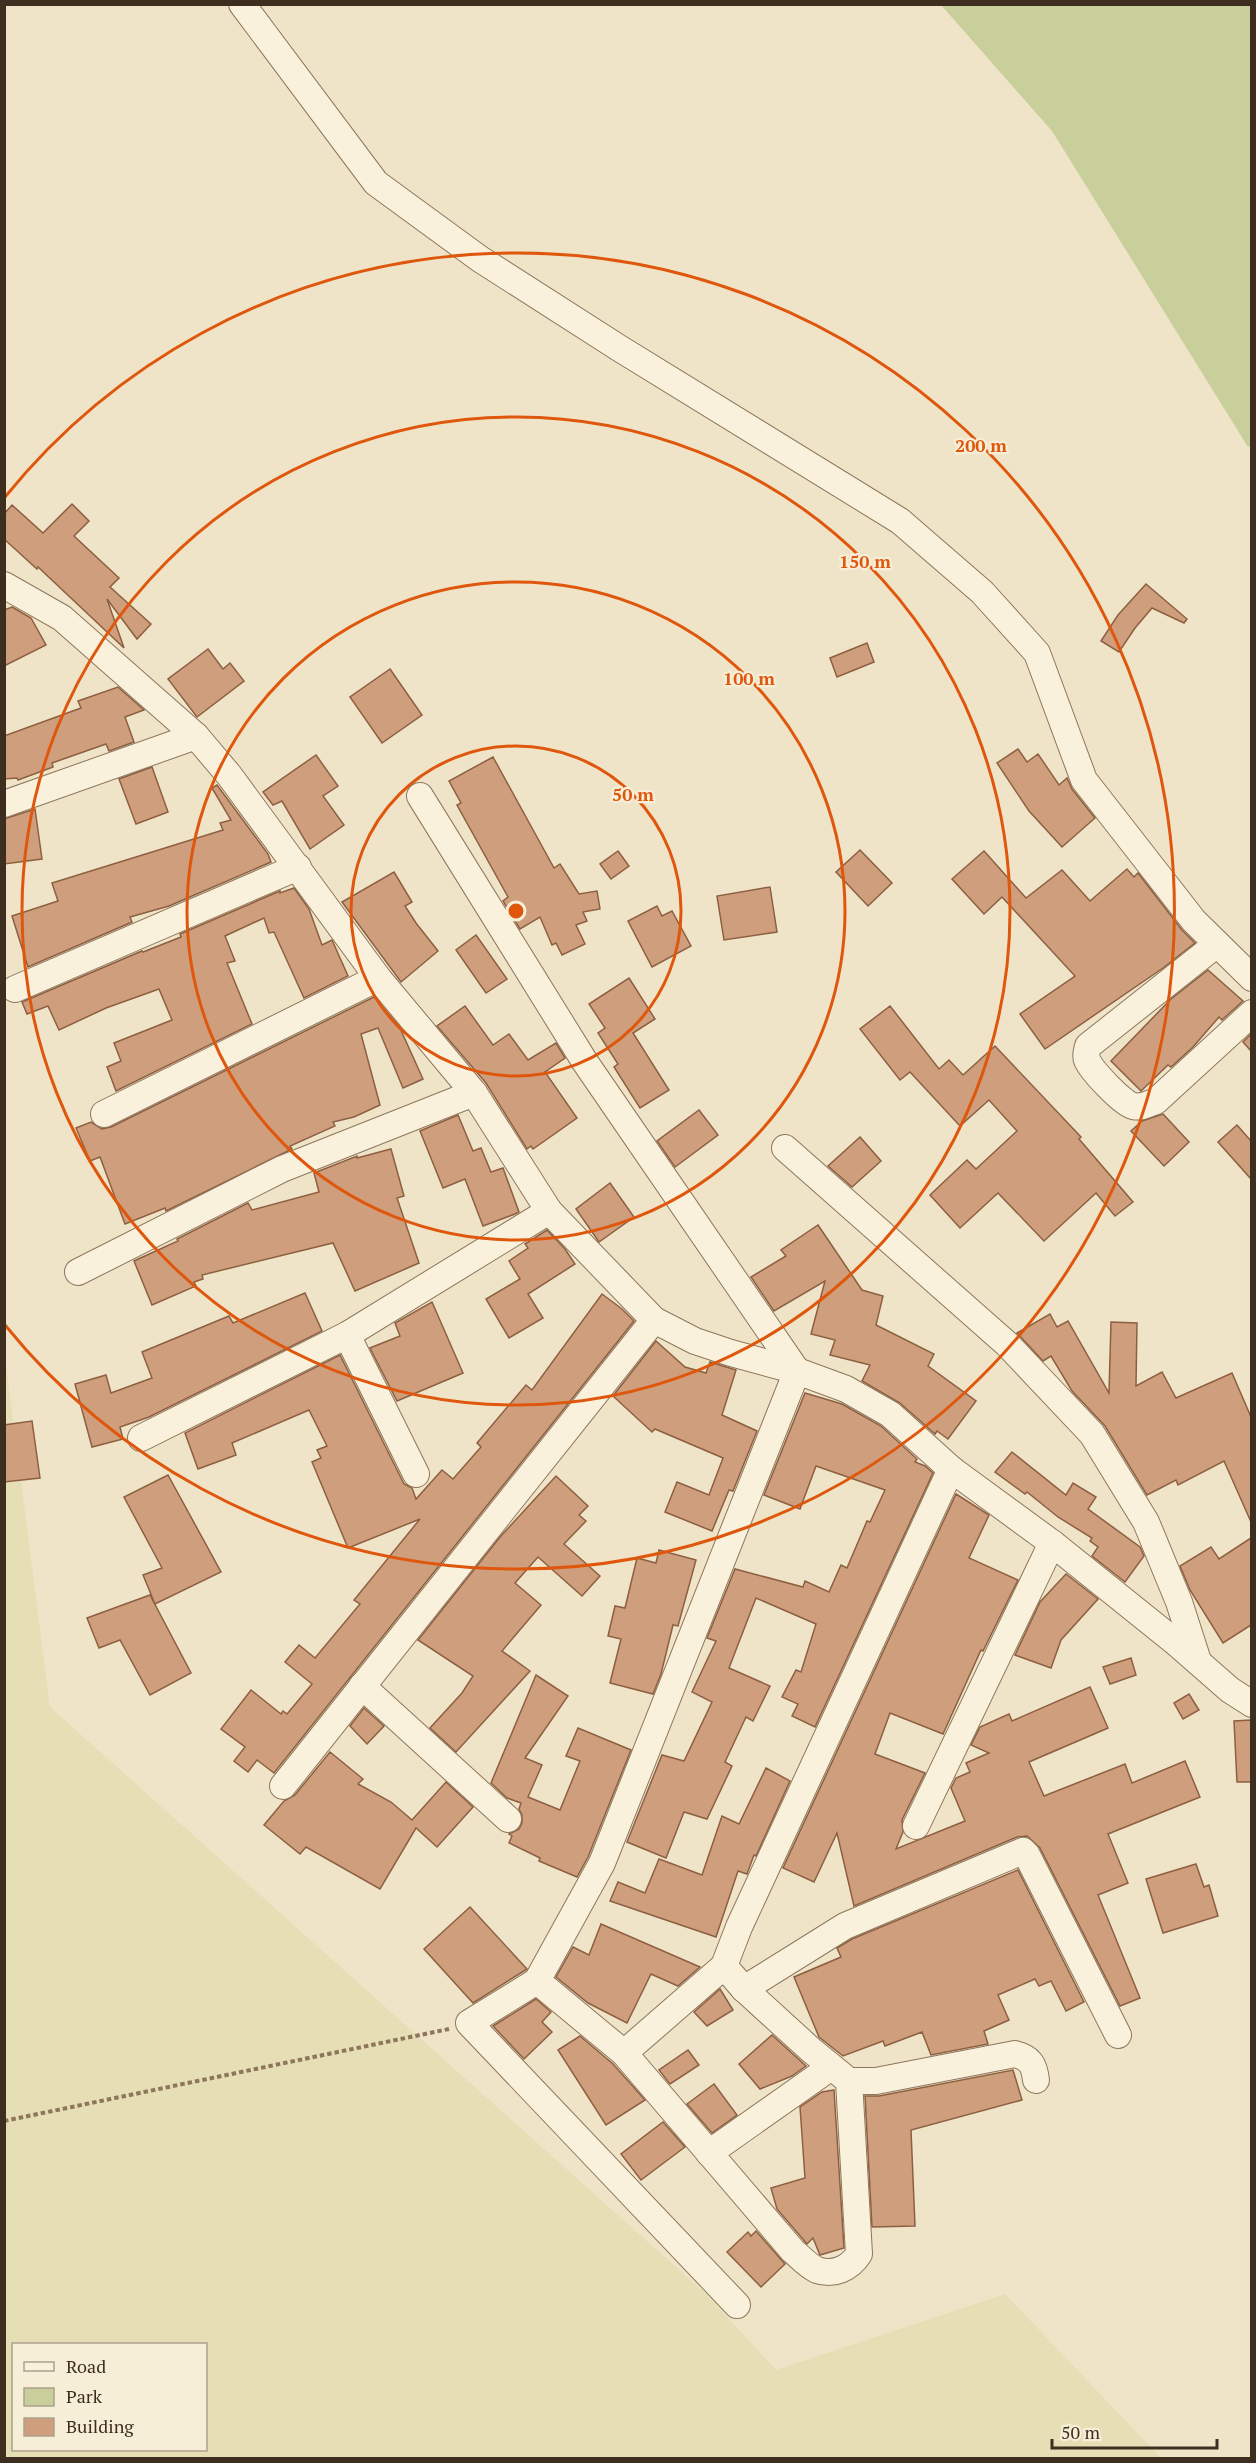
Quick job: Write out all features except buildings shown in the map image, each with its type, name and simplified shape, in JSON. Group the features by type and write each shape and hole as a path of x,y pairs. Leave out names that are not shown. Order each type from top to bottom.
{"street":[{"path":"242,4 376,183 480,259 619,348 900,521 982,592 1037,653 1084,780 1194,921 1251,978"},
{"path":"4,585 62,618 196,736 229,775 378,978 474,1093 549,1211 654,1320 713,1347 797,1371 846,1389 890,1414 951,1469 1052,1543 1251,1704"},
{"path":"4,804 196,736"},
{"path":"420,796 585,1062 797,1371"},
{"path":"15,989 298,867"},
{"path":"1217,944 1088,1046 1086,1057 1090,1066 1115,1093 1131,1105 1142,1107 1156,1101 1251,1013"},
{"path":"104,1114 378,978"},
{"path":"78,1272 282,1169 474,1093"},
{"path":"785,1148 1007,1344 1092,1434 1146,1522 1179,1602 1199,1662"},
{"path":"141,1438 347,1335 549,1211"},
{"path":"284,1786 654,1320"},
{"path":"347,1335 416,1474"},
{"path":"736,2305 469,2023 537,1981 602,1863 797,1371"},
{"path":"624,2053 724,1966 739,1927 951,1469"},
{"path":"916,1827 1052,1543"},
{"path":"362,1686 508,1819"},
{"path":"744,1989 845,1926 1023,1851 1118,2035"},
{"path":"724,1966 744,1989 840,2074 876,2081 1015,2054 1026,2057 1034,2066 1036,2080"},
{"path":"537,1981 624,2053 793,2251 816,2270 833,2272 851,2265 859,2254 840,2074"},
{"path":"709,2153 840,2074"}],"path":[{"path":"4,2121 440,2031 469,2023"}],"shaded area":[{"path":"4,1349 50,1707 706,2294 776,2370 1005,2294 1161,2458 5,2458"}],"green space":[{"path":"941,5 1251,5 1251,446 1248,447 1052,131"}]}
